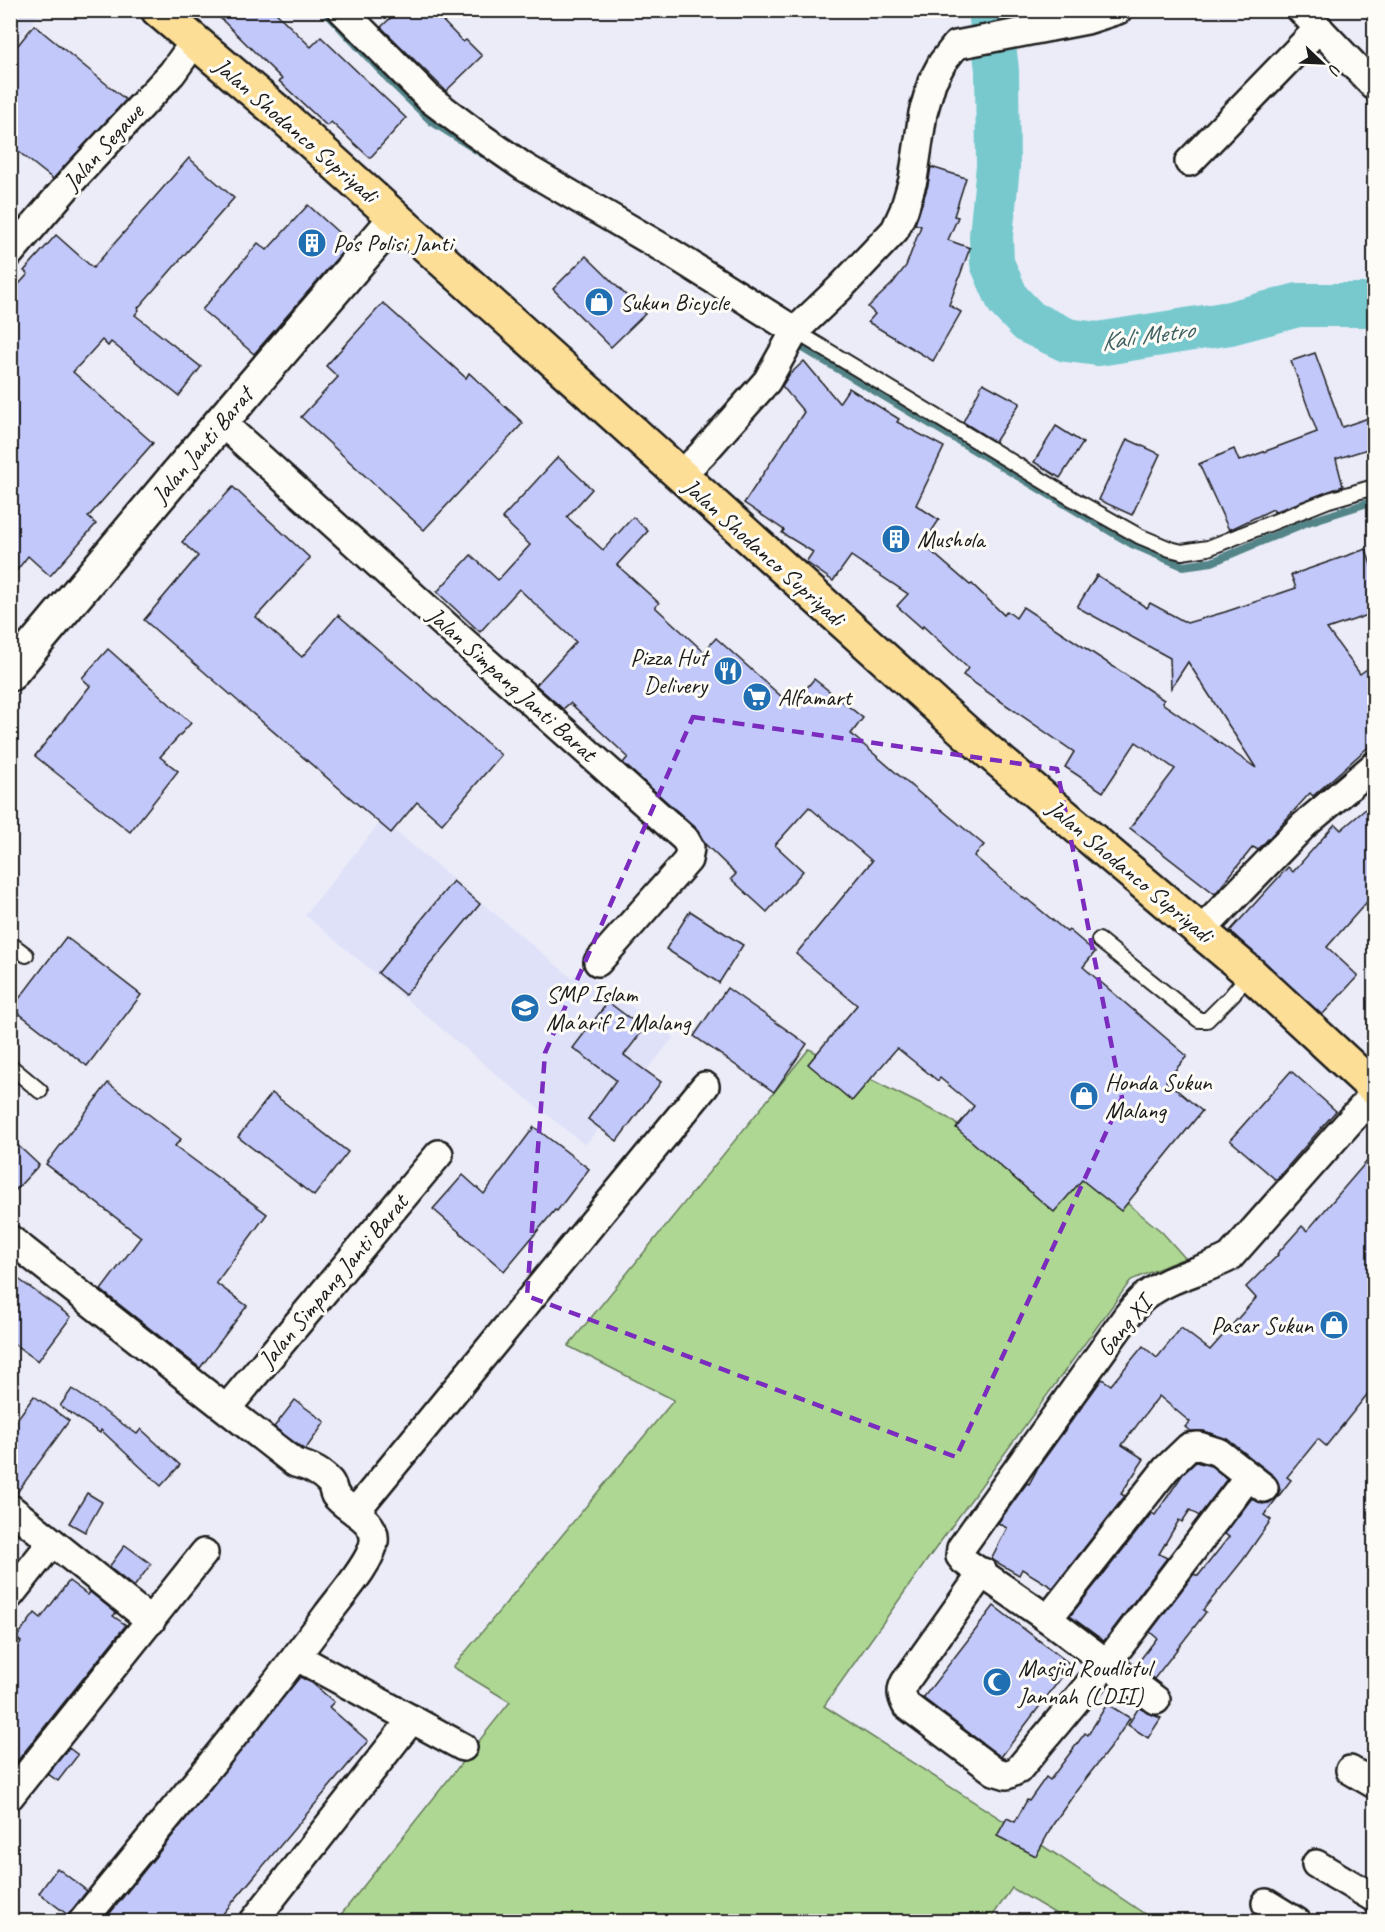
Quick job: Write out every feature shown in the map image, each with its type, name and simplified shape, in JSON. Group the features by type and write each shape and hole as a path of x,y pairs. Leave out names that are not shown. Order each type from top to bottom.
{"main road":[{"name":"Jalan Shodanco Supriyadi","path":"158,10 278,112 970,736 1202,931 1374,1088"}],"street":[{"path":"342,10 430,99 475,133 524,167 673,254 791,337"},
{"path":"680,476 767,381 791,337 895,230 913,180 922,113 932,82 942,63 956,45 1087,20 1118,10"},
{"path":"1189,162 1310,19 1374,86"},
{"name":"Jalan Segawe","path":"10,254 76,176 172,73 195,41"},
{"name":"Jalan Janti Barat","path":"10,674 395,219"},
{"name":"Jalan Simpang Janti Barat","path":"221,422 685,838 690,848 688,860 598,962"},
{"path":"1202,931 1304,825 1374,766"},
{"path":"345,1504 705,1086"},
{"name":"Gang XI","path":"1156,1700 1048,1618 964,1561 960,1556 961,1548 1142,1298 1162,1285 1213,1266 1230,1257 1374,1094"},
{"name":"Jalan Simpang Janti Barat","path":"227,1408 439,1154"},
{"path":"10,1239 295,1463 309,1466 331,1483 345,1504 373,1530 374,1542 370,1554 297,1657 82,1922"},
{"path":"982,1572 905,1683 902,1695 906,1705 994,1771 1007,1775 1018,1770 1256,1483 1218,1452 1199,1446 1189,1447 1166,1469 1048,1618"},
{"path":"10,1508 151,1621"},
{"path":"10,1595 52,1542"},
{"path":"10,1797 204,1553"},
{"path":"297,1657 463,1747"},
{"path":"253,1922 412,1719"},
{"path":"1350,1770 1374,1784"},
{"path":"1316,1864 1374,1898"},
{"path":"1266,1903 1297,1922"}],"lane":[{"path":"791,337 1139,536 1170,549 1182,552 1208,548 1329,500 1374,488"},
{"path":"1099,940 1199,1020 1207,1020 1233,995 1250,973"},
{"path":"10,943 26,955"},
{"path":"10,1066 39,1091"}],"highlighted area":[{"path":"693,717 1057,769 1122,1098 956,1457 527,1296 545,1053"}],"shaded area":[{"path":"10,11 41,11 11,50"},
{"name":"SMP Islam Ma'arif 2 Malang","path":"382,820 572,978 580,970 674,1037 585,1145 305,915"}],"green space":[{"path":"809,1049 948,1118 1045,1192 1092,1174 1162,1232 1185,1258 1131,1280 824,1706 1060,1857 1155,1921 1068,1921 1012,1888 989,1921 335,1922 510,1702 453,1667 674,1400 568,1346"}],"building":[{"path":"212,10 273,10 311,47 321,37 406,118 370,158 331,122 327,126 279,81 282,79"},
{"path":"399,10 430,10 463,42 466,40 482,56 446,91 381,27"},
{"path":"34,25 126,100 53,179 10,145 10,55"},
{"path":"189,158 234,198 138,308 135,315 201,367 179,396 111,342 108,346 102,340 73,372 153,443 88,517 96,524 50,576 28,556 10,579 10,294 28,274 24,271 56,235 93,268"},
{"path":"931,167 966,178 954,216 958,217 948,240 970,248 949,305 961,312 933,361 868,322 875,314 868,307 892,284 906,266 921,226 915,224 928,185"},
{"path":"308,205 350,243 254,354 202,310 258,243 267,250"},
{"name":"Sukun Bicycle","path":"586,256 645,314 611,347 553,289"},
{"path":"383,303 466,378 469,373 523,423 424,530 301,417 338,377 326,366"},
{"path":"1315,353 1342,427 1374,416 1374,447 1336,459 1343,486 1274,512 1273,509 1229,530 1199,464 1234,449 1239,461 1317,432 1291,361"},
{"path":"804,361 839,403 849,388 899,419 897,422 944,447 916,505 939,520 923,544 970,585 972,584 1004,615 1007,611 1016,618 1023,607 1164,700 1162,703 1256,768 1188,662 1171,688 1170,658 1077,607 1097,575 1147,608 1150,603 1187,623 1296,588 1291,575 1366,549 1374,575 1374,613 1327,629 1360,674 1374,664 1374,742 1313,796 1310,793 1258,850 1253,847 1215,894 1130,828 1175,769 1136,742 1103,792 1065,767 1074,752 963,675 968,668 923,626 922,628 897,606 908,594 851,556 833,581 806,562 813,552 782,533 784,530 744,503 804,412 782,386 789,375"},
{"path":"983,383 1020,403 995,442 963,422"},
{"path":"1056,426 1083,443 1060,478 1034,462"},
{"path":"1127,439 1160,454 1132,515 1099,500"},
{"path":"558,457 592,489 567,517 603,550 633,517 648,531 617,565 659,603 655,607 704,652 716,638 792,706 814,679 863,718 851,734 984,845 974,856 1026,900 1067,932 1069,930 1095,952 1083,967 1187,1056 1166,1081 1202,1111 1121,1211 1082,1180 1054,1212 956,1128 974,1106 940,1078 938,1081 897,1048 852,1101 808,1064 857,1005 796,954 872,861 809,807 775,845 803,871 767,912 731,879 736,874 705,844 695,827 623,763 628,757 570,703 563,709 536,685 576,642 519,589 480,632 437,592 471,555 498,580 530,545 502,518"},
{"path":"233,487 310,558 256,617 302,657 338,615 501,755 442,824 417,802 391,833 144,620 198,556 182,542"},
{"path":"108,649 191,723 160,757 178,771 130,832 35,756 90,686 82,678"},
{"path":"1374,802 1374,894 1327,947 1358,976 1322,1015 1230,931 1288,867 1293,872 1335,824 1341,830"},
{"path":"453,881 480,904 405,995 378,973"},
{"path":"690,911 743,945 719,983 666,949"},
{"path":"66,937 141,995 87,1066 12,1008"},
{"path":"727,988 807,1044 774,1092 694,1036"},
{"path":"608,1002 644,1029 624,1055 661,1082 617,1141 588,1119 616,1080 573,1048"},
{"path":"1291,1071 1336,1111 1276,1180 1230,1140"},
{"path":"108,1083 181,1139 175,1146 267,1214 216,1283 247,1306 200,1368 101,1290 141,1237 46,1164"},
{"path":"272,1093 348,1152 314,1196 238,1137"},
{"path":"534,1127 589,1169 557,1211 555,1210 504,1271 433,1209 463,1175 484,1194"},
{"path":"10,1138 39,1165 10,1196"},
{"path":"1374,1153 1374,1386 1326,1446 1318,1439 1287,1477 1291,1480 1264,1515 1271,1520 1203,1610 1206,1612 1154,1679 1136,1665 1157,1638 1150,1632 1194,1574 1198,1576 1229,1537 1225,1534 1252,1498 1262,1504 1269,1503 1276,1498 1280,1490 1274,1476 1227,1439 1204,1431 1190,1431 1185,1427 1190,1422 1159,1396 1122,1445 1144,1459 1121,1494 1125,1496 1053,1588 1022,1569 1019,1575 991,1559 1007,1528 998,1523 1027,1483 1029,1484 1039,1466 1102,1379 1111,1385 1143,1346 1157,1358 1181,1328 1210,1350 1256,1298 1246,1287 1278,1255 1302,1226 1307,1231"},
{"path":"10,1273 71,1317 38,1361 10,1341"},
{"path":"72,1389 137,1434 141,1429 180,1465 161,1486 101,1430 100,1433 60,1406"},
{"path":"34,1396 69,1421 16,1494 10,1493 10,1429"},
{"path":"295,1400 325,1422 305,1450 274,1427"},
{"path":"1196,1462 1211,1466 1227,1479 1199,1516 1190,1510 1182,1522 1179,1520 1159,1554 1167,1558 1104,1641 1070,1616 1152,1513 1155,1515 1183,1474"},
{"path":"87,1493 102,1502 85,1532 69,1523"},
{"path":"125,1545 151,1564 134,1587 109,1567"},
{"path":"69,1581 88,1595 90,1592 116,1613 113,1616 126,1625 10,1770 10,1657 21,1642 16,1638 35,1613 41,1618"},
{"name":"Masjid Roudlotul Jannah (LDII)","path":"994,1606 1071,1665 1001,1757 923,1698"},
{"path":"300,1677 312,1683 334,1702 329,1707 368,1741 216,1922 103,1922"},
{"path":"1107,1704 1130,1718 1054,1823 1036,1856 997,1836 1007,1818 1015,1822 1027,1800 1029,1801 1046,1777 1050,1780 1085,1733 1088,1735"},
{"path":"1139,1707 1161,1718 1148,1738 1128,1725"},
{"path":"69,1748 78,1755 58,1781 48,1774"},
{"path":"57,1868 87,1891 68,1915 39,1893"}],"waterway":[{"path":"324,10 431,121 483,154"},
{"name":"Kali Metro","path":"990,10 997,70 998,166 991,236 992,263 1008,300 1029,322 1067,340 1098,344 1230,323 1298,305 1374,305"},
{"path":"793,342 1132,544 1183,566 1212,562 1305,523 1374,501"}],"place":[{"name":"Pos Polisi Janti","path":"312,243"},
{"name":"Sukun Bicycle","path":"599,302"},
{"name":"Mushola","path":"896,539"},
{"name":"Pizza Hut Delivery","path":"728,671"},
{"name":"Alfamart","path":"757,697"},
{"name":"SMP Islam Ma'arif 2 Malang","path":"525,1008"},
{"name":"Honda Sukun Malang","path":"1084,1096"},
{"name":"Pasar Sukun","path":"1334,1325"},
{"name":"Masjid Roudlotul Jannah (LDII)","path":"997,1682"}]}
